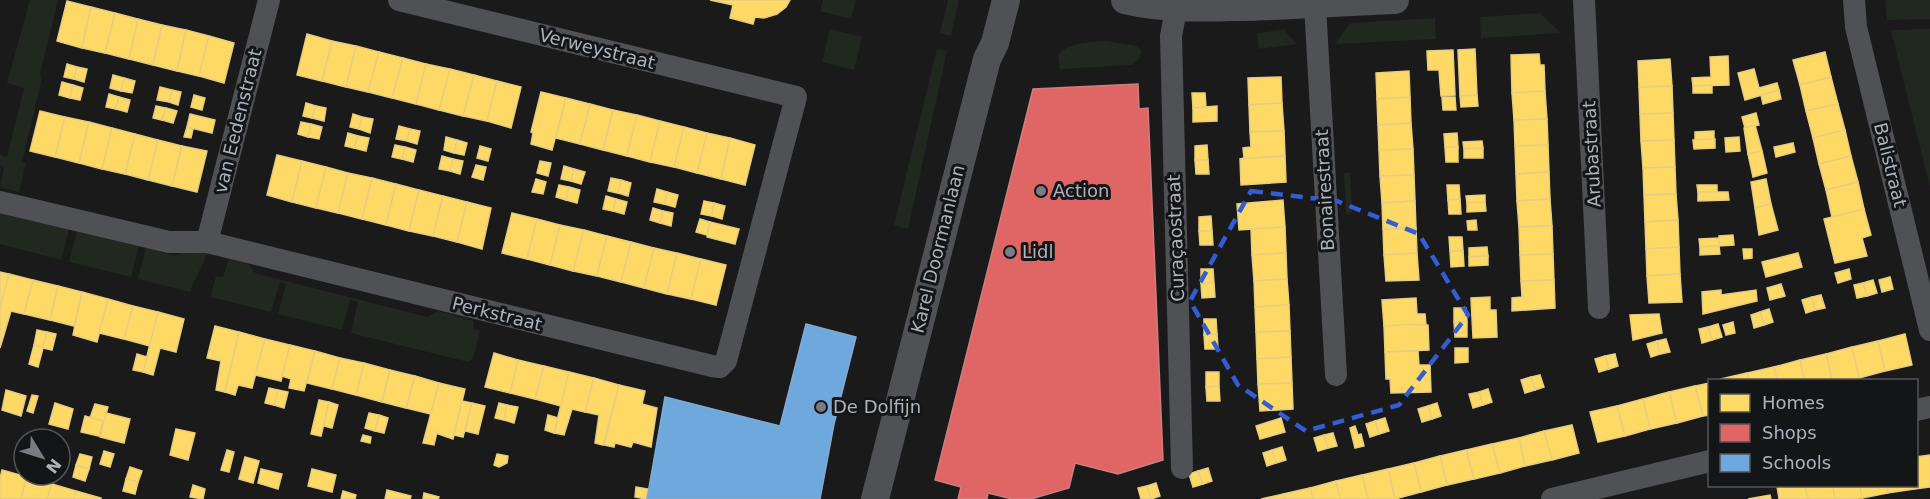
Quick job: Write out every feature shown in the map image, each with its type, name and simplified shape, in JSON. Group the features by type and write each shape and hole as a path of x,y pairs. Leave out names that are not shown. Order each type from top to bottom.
{"street":[{"name":"van Eedenstraat","path":"207,242 269,0"},
{"name":"Verweystraat","path":"399,0 795,97"},
{"name":"Karel Doormanlaan","path":"875,499 981,81 987,59 995,43 1005,0"},
{"path":"1125,0 1176,9 1395,0"},
{"name":"Arubastraat","path":"1584,0 1599,308"},
{"name":"Balistraat","path":"1854,0 1856,27 1930,330"},
{"name":"Bonairestraat","path":"1315,5 1336,375"},
{"name":"Curaçaostraat","path":"1176,9 1171,36 1171,57 1182,468"},
{"name":"Perkstraat","path":"0,202 169,242 207,242 712,366 720,366 726,361 795,97"},
{"path":"1552,499 1708,461"}],"highlighted area":[{"path":"1251,191 1337,201 1419,234 1468,315 1399,405 1306,431 1238,385 1190,301"}],"shaded area":[{"path":"30,0 58,0 22,162 26,163 19,192 0,187 4,167 0,165 0,155 7,157 24,88 7,83"},
{"path":"823,0 856,0 851,19 820,11"},
{"path":"948,0 959,0 951,36 940,33"},
{"path":"1885,0 1930,0 1930,19 1887,20"},
{"path":"1540,13 1561,33 1481,38 1480,17"},
{"path":"1435,18 1436,39 1335,44 1350,23"},
{"path":"830,29 862,37 854,70 822,62"},
{"path":"1283,29 1297,44 1259,49 1257,34"},
{"path":"1930,29 1930,187 1891,30"},
{"path":"1106,41 1136,46 1141,50 1140,58 1131,65 1060,69 1058,55 1068,47"},
{"path":"937,49 947,51 908,229 894,225"},
{"path":"1344,173 1350,173 1352,213 1346,214"},
{"path":"0,212 69,229 61,260 0,244"},
{"path":"77,231 139,246 131,277 69,262"},
{"path":"146,248 176,256 189,249 207,253 190,292 138,279"},
{"path":"229,259 248,264 255,273 427,317 438,311 474,321 473,329 480,331 473,358 468,362 351,333 358,302 350,299 342,330 278,314 286,284 280,282 271,312 210,297 216,276 223,277"}],"building: Homes":[{"path":"710,0 790,0 786,7 777,14 764,18 755,17 753,24 730,18 733,5"},
{"path":"67,1 91,7 82,48 57,41"},
{"path":"91,7 115,13 105,53 82,48"},
{"path":"115,13 138,19 129,59 105,53"},
{"path":"138,19 162,25 153,65 129,59"},
{"path":"162,25 186,30 177,71 153,65"},
{"path":"186,30 209,36 199,76 177,71"},
{"path":"307,34 332,41 322,81 297,75"},
{"path":"209,36 234,43 224,83 199,76"},
{"path":"332,41 356,46 346,87 322,81"},
{"path":"356,46 379,52 368,92 346,87"},
{"path":"1475,49 1477,95 1460,96 1458,50"},
{"path":"1453,50 1455,95 1441,96 1439,70 1428,70 1427,51"},
{"path":"379,52 403,58 392,98 368,92"},
{"path":"1825,52 1831,77 1800,85 1793,60"},
{"path":"1539,54 1540,65 1544,65 1545,91 1512,93 1511,55"},
{"path":"1728,56 1729,85 1693,86 1692,78 1711,77 1710,57"},
{"path":"403,58 426,64 416,104 392,98"},
{"path":"1670,59 1672,86 1639,87 1638,61"},
{"path":"67,64 77,67 74,79 64,77"},
{"path":"426,64 450,69 439,110 416,104"},
{"path":"77,67 87,69 84,82 74,79"},
{"path":"450,69 474,75 463,116 439,110"},
{"path":"1754,69 1759,88 1777,83 1779,90 1745,100 1738,73"},
{"path":"1409,71 1410,97 1377,99 1376,73"},
{"path":"113,75 124,78 121,91 110,88"},
{"path":"474,75 497,81 487,121 463,116"},
{"path":"1281,77 1282,103 1249,105 1248,78"},
{"path":"1831,77 1838,104 1806,111 1800,85"},
{"path":"124,78 135,81 132,93 121,91"},
{"path":"497,81 521,87 511,128 487,121"},
{"path":"62,82 73,85 70,98 59,95"},
{"path":"73,85 83,88 80,100 70,98"},
{"path":"1712,85 1712,93 1693,93 1693,86"},
{"path":"1672,86 1673,113 1640,114 1639,87"},
{"path":"160,87 172,90 169,102 157,100"},
{"path":"172,90 181,92 178,105 169,102"},
{"path":"1779,90 1781,99 1763,104 1761,95"},
{"path":"1545,91 1547,119 1514,120 1512,93"},
{"path":"541,92 566,98 552,150 531,144 533,133 531,132"},
{"path":"1192,93 1205,93 1206,107 1193,108"},
{"path":"109,94 119,97 116,109 106,107"},
{"path":"194,95 205,98 202,110 191,107"},
{"path":"1477,95 1478,106 1461,107 1460,96"},
{"path":"119,97 130,100 127,112 116,109"},
{"path":"1410,97 1411,123 1378,125 1377,99"},
{"path":"1442,97 1455,97 1456,110 1443,110"},
{"path":"566,98 590,104 580,144 556,138"},
{"path":"306,103 316,106 312,118 303,116"},
{"path":"1282,103 1284,131 1250,132 1249,105"},
{"path":"590,104 613,110 603,150 580,144"},
{"path":"1838,104 1845,130 1813,138 1806,111"},
{"path":"156,106 166,108 162,120 153,118"},
{"path":"316,106 326,108 324,121 312,118"},
{"path":"1217,106 1217,121 1193,122 1193,108"},
{"path":"166,108 177,111 173,123 162,120"},
{"path":"613,110 637,115 627,156 603,150"},
{"path":"40,111 65,117 55,157 30,151"},
{"path":"1673,113 1674,140 1641,141 1640,114"},
{"path":"1756,113 1759,125 1745,128 1742,117"},
{"path":"190,114 215,120 212,133 187,127"},
{"path":"353,114 362,117 359,129 350,127"},
{"path":"637,115 660,121 650,162 627,156"},
{"path":"65,117 89,122 79,163 55,157"},
{"path":"362,117 373,119 370,133 359,129"},
{"path":"1547,119 1548,145 1515,146 1514,120"},
{"path":"660,121 684,127 674,167 650,162"},
{"path":"89,122 112,128 102,169 79,163"},
{"path":"301,122 311,124 308,137 298,134"},
{"path":"1411,123 1413,149 1379,150 1378,125"},
{"path":"311,124 322,127 319,139 308,137"},
{"path":"1755,125 1762,151 1748,154 1744,128"},
{"path":"399,126 410,129 407,141 396,139"},
{"path":"187,127 193,129 191,138 184,137"},
{"path":"684,127 707,133 697,173 674,167"},
{"path":"112,128 135,134 125,174 102,169"},
{"path":"410,129 420,131 417,144 407,141"},
{"path":"1845,130 1851,156 1819,164 1813,138"},
{"path":"1284,131 1285,156 1240,159 1244,158 1243,148 1251,147 1250,132"},
{"path":"1714,131 1714,139 1695,140 1695,132"},
{"path":"348,133 358,136 354,148 345,146"},
{"path":"707,133 730,138 721,179 697,173"},
{"path":"1457,133 1458,147 1445,147 1444,134"},
{"path":"135,134 158,140 148,180 125,174"},
{"path":"358,136 369,138 366,151 354,148"},
{"path":"446,137 457,140 454,153 444,150"},
{"path":"1739,137 1740,151 1726,152 1725,138"},
{"path":"730,138 755,145 745,185 721,179"},
{"path":"1715,139 1715,148 1694,149 1693,140"},
{"path":"158,140 182,146 172,186 148,180"},
{"path":"457,140 467,143 464,155 454,153"},
{"path":"1674,140 1675,167 1643,168 1641,141"},
{"path":"1482,141 1483,148 1464,149 1463,142"},
{"path":"1793,143 1795,152 1776,157 1774,147"},
{"path":"395,145 405,147 402,159 392,157"},
{"path":"1207,145 1208,160 1195,160 1195,146"},
{"path":"1548,145 1549,172 1516,174 1515,146"},
{"path":"182,146 207,151 197,192 172,186"},
{"path":"480,146 491,149 488,161 477,158"},
{"path":"405,147 416,150 413,162 402,159"},
{"path":"1445,147 1458,147 1458,162 1446,162"},
{"path":"1483,148 1483,158 1464,158 1464,149"},
{"path":"1413,149 1414,175 1380,176 1379,150"},
{"path":"1762,151 1767,173 1753,177 1748,154"},
{"path":"277,155 302,161 292,202 267,195"},
{"path":"442,156 453,159 450,171 439,169"},
{"path":"1285,156 1286,182 1241,185 1240,159"},
{"path":"1851,156 1858,182 1826,190 1819,164"},
{"path":"453,159 463,161 460,174 450,171"},
{"path":"1195,160 1208,160 1209,174 1196,174"},
{"path":"302,161 326,167 316,208 292,202"},
{"path":"540,161 551,163 548,176 537,173"},
{"path":"476,165 486,167 483,180 472,177"},
{"path":"564,166 574,169 571,181 561,179"},
{"path":"326,167 348,173 338,213 316,208"},
{"path":"1675,167 1676,194 1644,195 1643,168"},
{"path":"574,169 585,172 581,184 571,181"},
{"path":"1549,172 1550,199 1517,201 1516,174"},
{"path":"348,173 372,178 362,219 338,213"},
{"path":"1414,175 1415,201 1382,203 1380,176"},
{"path":"372,178 396,184 386,225 362,219"},
{"path":"611,178 621,180 618,193 608,191"},
{"path":"536,179 546,182 543,194 532,192"},
{"path":"1766,179 1771,204 1755,208 1751,182"},
{"path":"621,180 631,183 628,196 618,193"},
{"path":"1858,182 1864,209 1832,217 1826,190"},
{"path":"396,184 419,190 409,231 386,225"},
{"path":"559,185 569,187 566,200 556,197"},
{"path":"1447,185 1459,185 1460,199 1448,200"},
{"path":"1697,185 1717,185 1717,192 1698,192"},
{"path":"569,187 580,190 577,203 566,200"},
{"path":"657,189 667,192 664,204 654,202"},
{"path":"419,190 443,196 433,236 409,231"},
{"path":"667,192 678,195 675,207 664,204"},
{"path":"1698,192 1728,192 1729,200 1698,201"},
{"path":"1676,194 1678,220 1645,222 1644,195"},
{"path":"1485,195 1485,202 1467,203 1466,196"},
{"path":"443,196 467,202 457,242 433,236"},
{"path":"606,196 616,199 613,211 603,209"},
{"path":"616,199 627,202 624,214 613,211"},
{"path":"1460,199 1461,214 1449,214 1448,200"},
{"path":"1550,199 1552,226 1519,227 1517,201"},
{"path":"1283,200 1285,227 1239,230 1237,204"},
{"path":"704,201 714,203 712,216 701,214"},
{"path":"1415,201 1416,228 1383,229 1382,203"},
{"path":"467,202 491,208 482,249 457,242"},
{"path":"1485,202 1486,211 1467,212 1467,203"},
{"path":"714,203 725,206 722,219 712,216"},
{"path":"1771,204 1778,230 1759,235 1755,208"},
{"path":"653,208 663,211 660,223 650,220"},
{"path":"1864,209 1871,235 1862,238 1867,256 1835,263 1824,219"},
{"path":"663,211 673,213 671,226 660,223"},
{"path":"512,213 537,219 527,259 502,253"},
{"path":"1211,216 1212,231 1199,231 1199,217"},
{"path":"537,219 560,225 550,265 527,259"},
{"path":"700,219 710,222 707,235 696,232"},
{"path":"1476,220 1477,230 1468,230 1467,221"},
{"path":"1678,220 1679,247 1646,249 1645,222"},
{"path":"710,222 739,229 735,244 707,237"},
{"path":"560,225 584,230 573,271 550,265"},
{"path":"1552,226 1553,254 1520,255 1519,227"},
{"path":"1285,227 1286,253 1252,255 1251,229"},
{"path":"1416,228 1417,253 1384,255 1383,229"},
{"path":"584,230 607,236 597,276 573,271"},
{"path":"1199,231 1212,231 1213,245 1200,245"},
{"path":"1733,235 1734,245 1719,246 1719,236"},
{"path":"607,236 631,242 621,282 597,276"},
{"path":"1449,237 1462,237 1463,251 1450,251"},
{"path":"1719,238 1719,246 1700,247 1699,239"},
{"path":"631,242 654,248 644,288 621,282"},
{"path":"1719,246 1720,254 1700,255 1700,247"},
{"path":"1487,247 1488,256 1469,257 1469,248"},
{"path":"1679,247 1680,274 1647,276 1646,249"},
{"path":"654,248 677,253 667,294 644,288"},
{"path":"1743,249 1752,249 1752,258 1744,259"},
{"path":"1450,251 1463,251 1464,266 1451,267"},
{"path":"677,253 701,259 691,299 667,294"},
{"path":"1286,253 1287,279 1254,281 1252,255"},
{"path":"1417,253 1419,280 1386,281 1384,255"},
{"path":"1798,253 1802,267 1766,277 1762,262"},
{"path":"1553,254 1554,280 1521,281 1520,255"},
{"path":"1488,256 1488,265 1469,266 1469,257"},
{"path":"701,259 726,265 716,305 691,299"},
{"path":"1201,269 1213,269 1214,283 1201,283"},
{"path":"1849,269 1851,279 1838,283 1835,273"},
{"path":"0,272 9,274 0,308"},
{"path":"9,274 33,280 24,314 11,311 0,348 0,308"},
{"path":"1680,274 1682,302 1649,303 1647,276"},
{"path":"1890,277 1893,289 1882,292 1879,280"},
{"path":"1287,279 1289,305 1255,307 1254,281"},
{"path":"33,280 58,286 50,320 24,314"},
{"path":"1554,280 1555,308 1512,311 1512,298 1522,297 1521,281"},
{"path":"1873,280 1877,293 1867,296 1863,283"},
{"path":"1201,283 1214,283 1215,297 1202,298"},
{"path":"1863,283 1867,296 1857,298 1854,285"},
{"path":"1781,284 1785,296 1770,300 1767,288"},
{"path":"58,286 82,292 74,326 50,320"},
{"path":"1721,290 1721,295 1756,290 1757,301 1703,314 1702,292"},
{"path":"82,292 108,299 97,342 73,335"},
{"path":"1821,295 1825,308 1815,310 1812,297"},
{"path":"1490,297 1490,310 1496,310 1497,337 1473,338 1471,298"},
{"path":"1812,297 1815,310 1806,313 1802,300"},
{"path":"1416,298 1417,314 1425,314 1426,325 1384,326 1382,300"},
{"path":"108,299 133,306 124,339 99,333"},
{"path":"1289,305 1290,331 1256,332 1255,307"},
{"path":"133,306 158,312 150,346 124,339"},
{"path":"1454,308 1466,308 1467,322 1454,322"},
{"path":"1769,309 1773,322 1764,325 1760,312"},
{"path":"158,312 184,319 176,352 160,348 153,375 143,372"},
{"path":"1760,312 1764,325 1754,328 1751,315"},
{"path":"1659,314 1662,333 1633,340 1630,315"},
{"path":"1204,319 1216,319 1217,334 1204,335"},
{"path":"1454,322 1467,322 1467,337 1455,337"},
{"path":"1733,322 1735,333 1726,335 1723,325"},
{"path":"1718,324 1722,337 1712,340 1708,327"},
{"path":"1428,325 1429,350 1385,352 1384,326"},
{"path":"215,326 239,332 225,392 216,390 221,361 207,358"},
{"path":"1708,327 1712,340 1702,343 1699,329"},
{"path":"37,330 47,332 43,348 34,345"},
{"path":"1290,331 1291,357 1257,359 1256,332"},
{"path":"47,332 56,334 52,350 43,348"},
{"path":"239,332 265,339 252,388 238,385 235,395 225,392"},
{"path":"1217,334 1218,349 1205,349 1204,335"},
{"path":"1905,334 1912,365 1885,371 1878,341"},
{"path":"265,339 290,345 281,381 255,375"},
{"path":"1666,339 1670,352 1660,354 1657,341"},
{"path":"1657,341 1660,354 1651,357 1647,344"},
{"path":"1878,341 1885,371 1859,378 1852,347"},
{"path":"34,345 43,348 38,367 29,364"},
{"path":"290,345 315,351 304,391 289,388 291,379 282,376"},
{"path":"1852,347 1859,378 1832,379 1826,354"},
{"path":"1455,348 1468,348 1468,362 1455,363"},
{"path":"315,351 340,358 332,389 307,383"},
{"path":"1418,351 1419,365 1430,365 1431,392 1391,393 1390,379 1386,379 1385,352"},
{"path":"494,353 518,360 510,393 485,387"},
{"path":"137,354 147,357 143,372 133,370"},
{"path":"1615,354 1618,366 1609,369 1605,356"},
{"path":"1826,354 1832,379 1804,379 1800,360"},
{"path":"1605,356 1609,369 1599,372 1595,359"},
{"path":"1291,357 1292,383 1258,384 1257,359"},
{"path":"340,358 364,363 356,395 332,389"},
{"path":"518,360 544,366 535,399 510,393"},
{"path":"1800,360 1804,379 1777,379 1774,367"},
{"path":"364,363 390,370 382,402 356,395"},
{"path":"544,366 569,372 561,406 535,399"},
{"path":"1774,367 1777,379 1749,379 1747,373"},
{"path":"390,370 415,376 406,408 382,402"},
{"path":"569,372 594,378 585,412 572,409 564,435 554,433"},
{"path":"1206,372 1219,372 1219,386 1206,387"},
{"path":"1747,373 1749,379 1721,379"},
{"path":"1540,375 1544,387 1535,390 1531,377"},
{"path":"415,376 439,383 431,414 406,408"},
{"path":"1531,377 1535,390 1525,393 1521,380"},
{"path":"594,378 619,385 603,445 595,443 599,415 585,412"},
{"path":"439,383 465,389 453,439 437,432 434,445 423,443"},
{"path":"1292,383 1293,409 1260,411 1258,384"},
{"path":"1708,383 1708,415 1703,416 1695,386"},
{"path":"619,385 645,391 642,404 657,408 651,447 633,442 631,447 615,443 614,447 604,445"},
{"path":"1219,386 1220,401 1207,401 1206,387"},
{"path":"1695,386 1703,416 1677,423 1669,392"},
{"path":"269,388 278,390 274,405 265,403"},
{"path":"1488,389 1492,402 1483,405 1479,392"},
{"path":"6,390 26,396 21,416 2,410"},
{"path":"278,390 288,392 284,408 274,405"},
{"path":"1479,392 1483,405 1473,408 1469,394"},
{"path":"1669,392 1677,423 1650,429 1643,399"},
{"path":"32,395 38,396 33,413 27,411"},
{"path":"1643,399 1650,429 1625,436 1617,406"},
{"path":"319,400 329,402 321,436 311,434"},
{"path":"462,401 472,403 463,437 454,435"},
{"path":"329,402 338,405 332,428 324,426"},
{"path":"55,403 73,409 68,427 49,424"},
{"path":"472,403 485,406 478,434 465,431"},
{"path":"499,403 507,405 504,420 495,418"},
{"path":"1437,403 1441,416 1432,419 1428,406"},
{"path":"95,404 108,407 104,421 90,418"},
{"path":"507,405 518,407 514,423 504,420"},
{"path":"1428,406 1432,419 1422,422 1418,409"},
{"path":"1617,406 1625,436 1598,442 1590,412"},
{"path":"106,413 130,419 124,443 100,437"},
{"path":"369,413 379,415 375,431 365,428"},
{"path":"379,415 388,418 384,433 375,431"},
{"path":"548,415 558,418 554,433 545,430"},
{"path":"85,416 103,421 99,436 81,432"},
{"path":"1281,418 1285,432 1260,439 1256,426"},
{"path":"1385,418 1389,431 1379,434 1375,421"},
{"path":"1375,421 1379,434 1370,437 1366,424"},
{"path":"1572,425 1579,453 1552,460 1544,431"},
{"path":"1355,426 1358,435 1361,434 1364,446 1355,448 1350,428"},
{"path":"176,429 195,433 188,460 170,455"},
{"path":"1544,431 1552,460 1525,466 1519,438"},
{"path":"1333,433 1337,446 1328,448 1324,435"},
{"path":"363,435 371,437 370,443 361,441"},
{"path":"1324,435 1328,448 1318,451 1314,438"},
{"path":"1519,438 1525,466 1500,473 1492,444"},
{"path":"1492,444 1500,473 1474,479 1466,450"},
{"path":"1282,447 1286,460 1276,463 1272,450"},
{"path":"227,450 234,452 229,472 221,470"},
{"path":"1272,450 1276,463 1267,466 1263,453"},
{"path":"1466,450 1474,479 1447,485 1440,456"},
{"path":"104,451 114,454 110,467 100,464"},
{"path":"80,454 92,457 89,469 76,465"},
{"path":"497,454 508,456 507,463 499,467 494,465"},
{"path":"1930,455 1930,487 1915,489 1918,487 1918,457"},
{"path":"1440,456 1447,485 1421,492 1414,463"},
{"path":"245,457 259,461 253,483 239,479"},
{"path":"1414,463 1421,492 1395,499 1388,469"},
{"path":"76,465 89,469 85,481 73,477"},
{"path":"130,467 142,471 138,482 126,479"},
{"path":"1208,468 1212,481 1203,484 1198,471"},
{"path":"261,469 282,474 278,489 258,483"},
{"path":"312,469 336,475 332,492 308,486"},
{"path":"1388,469 1395,499 1368,499 1362,475"},
{"path":"2,470 12,473 12,487 24,487 21,499 0,499"},
{"path":"1198,471 1203,484 1193,487 1189,474"},
{"path":"1362,475 1368,499 1340,499 1336,481"},
{"path":"126,479 138,482 135,494 123,491"},
{"path":"1336,481 1340,499 1313,499 1310,488"},
{"path":"1156,483 1160,496 1151,499 1147,486"},
{"path":"193,485 205,489 203,499 190,497"},
{"path":"1147,486 1151,499 1141,499 1138,488"},
{"path":"24,487 51,487 47,499 21,499"},
{"path":"51,487 76,491 74,499 47,499"},
{"path":"636,487 648,489 646,499 635,497"},
{"path":"1777,487 1805,487 1808,499 1779,499"},
{"path":"1805,487 1833,487 1835,499 1808,499"},
{"path":"1833,487 1860,487 1862,498 1835,499"},
{"path":"1860,487 1887,487 1888,493 1862,498"},
{"path":"1887,487 1914,487 1915,489 1888,493"},
{"path":"1310,488 1313,499 1285,499 1283,494"},
{"path":"387,490 411,496 410,499 385,499"},
{"path":"76,491 101,498 101,499 74,499"},
{"path":"343,491 356,495 355,499 341,499"},
{"path":"424,493 439,497 438,499 423,499"},
{"path":"1283,494 1285,499 1261,499"},
{"path":"1770,495 1771,499 1748,499"}],"building: Shops":[{"path":"1138,84 1139,109 1148,108 1163,460 1118,474 1075,463 1069,488 1031,499 1012,499 988,493 987,499 958,499 961,487 935,480 1033,89"}],"building: Schools":[{"name":"De Dolfijn","path":"806,324 856,337 834,424 820,499 647,499 665,397 780,426"}],"place":[{"name":"Action","path":"1041,191"},
{"name":"Lidl","path":"1010,252"},
{"name":"De Dolfijn","path":"821,407"}]}
